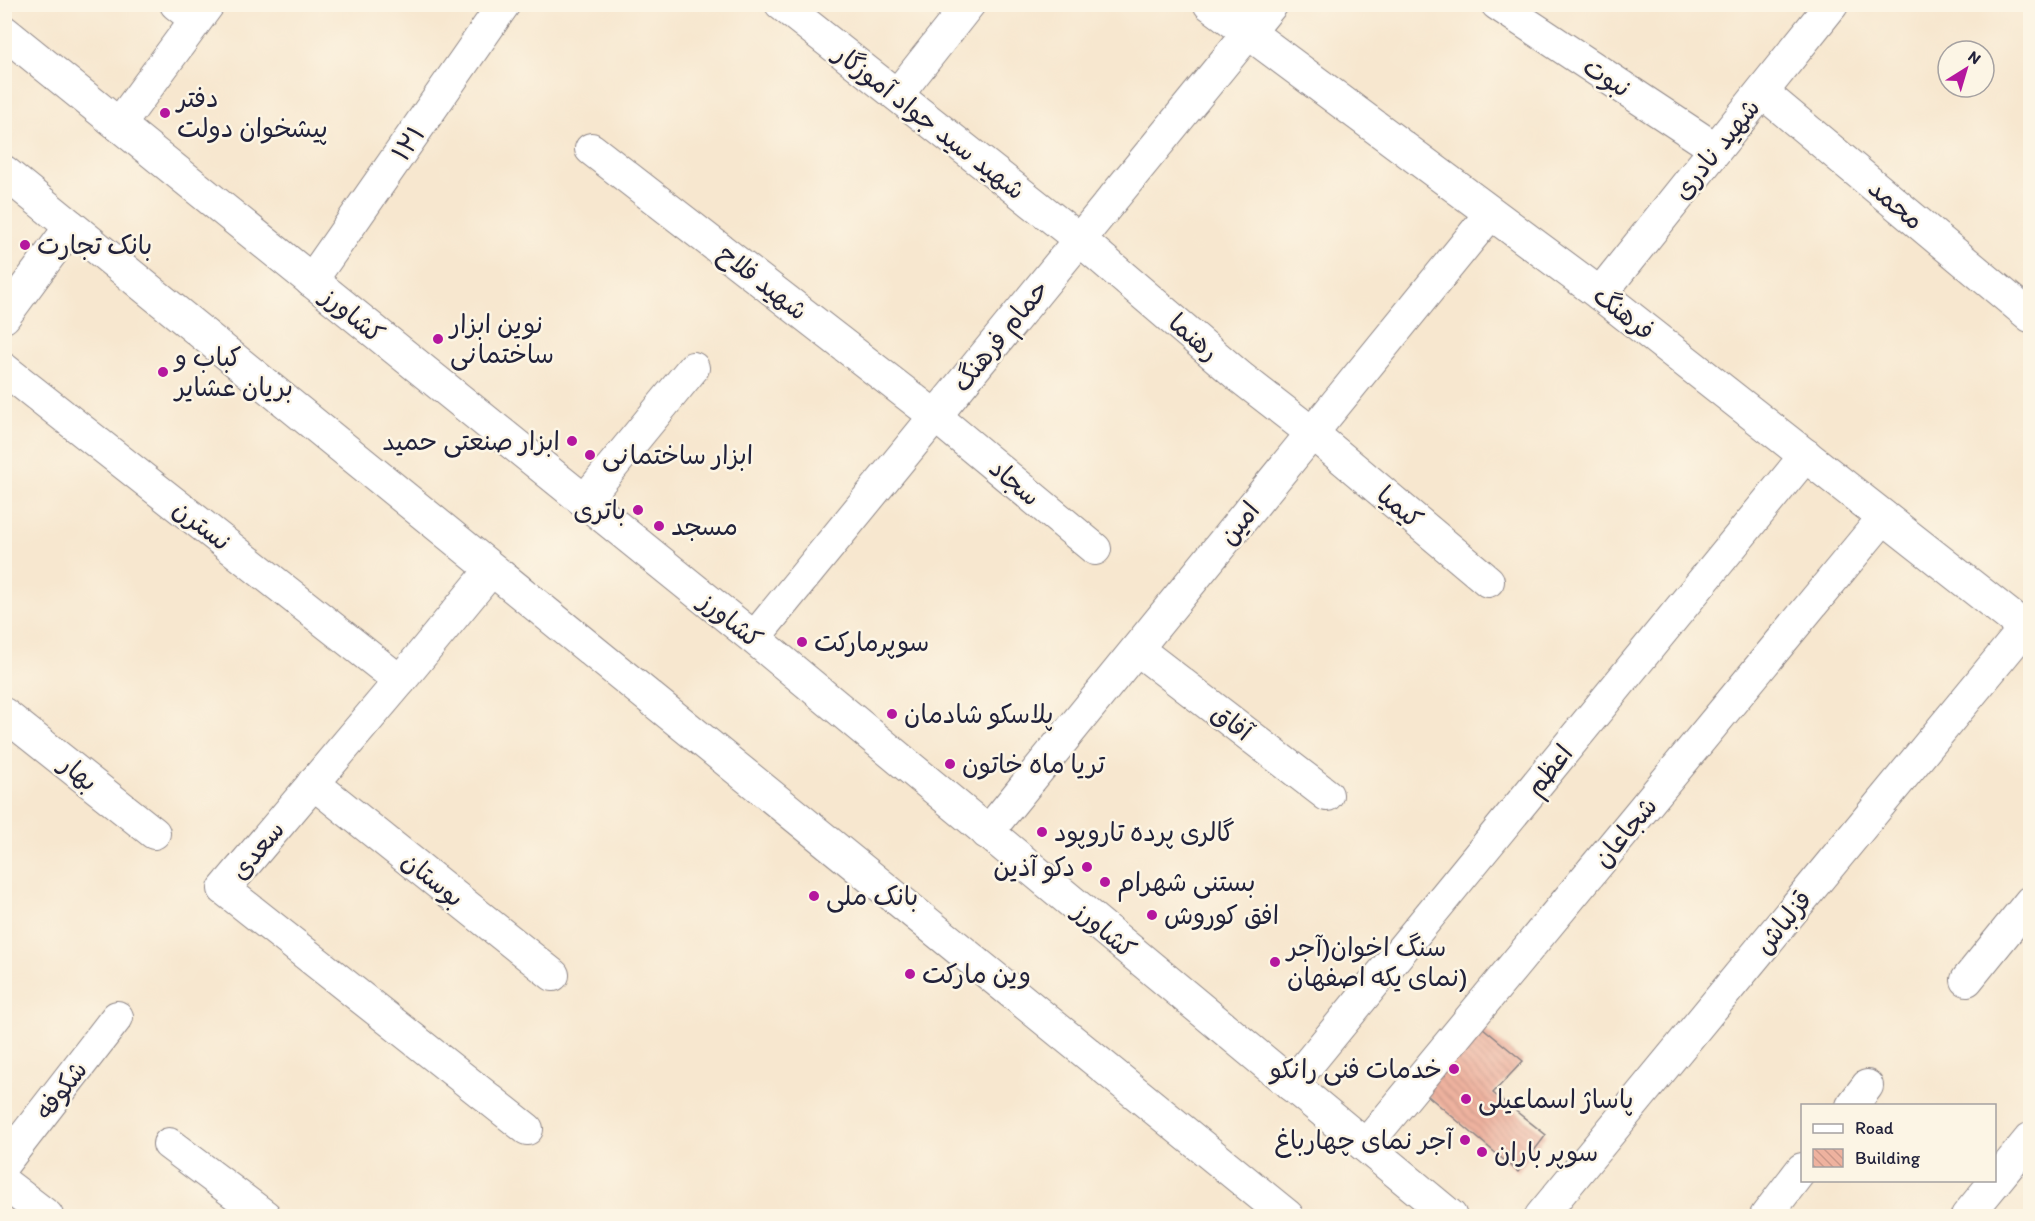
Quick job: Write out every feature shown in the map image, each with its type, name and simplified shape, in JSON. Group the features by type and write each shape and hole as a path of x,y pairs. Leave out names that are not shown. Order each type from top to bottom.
{"main road":[{"name":"فرهنگ","path":"1210,4 1600,294 2028,630"},
{"name":"شهید نادری","path":"1600,294 1832,4"},
{"path":"118,125 193,10"},
{"name":"کشاورز","path":"4,33 754,638 1450,1216"},
{"path":"4,172 1287,1216"}],"street":[{"name":"۱۲۱","path":"311,281 504,4"},
{"name":"شهید سید جواد آموزگار","path":"781,4 1079,239"},
{"path":"897,95 969,4"},
{"name":"حمام فرهنگ","path":"754,638 1272,4"},
{"name":"نبوت","path":"1497,4 1716,149"},
{"name":"محمد","path":"1762,92 2031,316"},
{"name":"شهید فلاح","path":"591,149 935,416"},
{"name":"امین","path":"987,833 1491,213"},
{"path":"4,316 71,226"},
{"name":"رهنما","path":"1079,239 1240,377 1312,433"},
{"path":"584,501 693,368"},
{"name":"نسترن","path":"4,369 400,681"},
{"name":"سجاد","path":"935,416 1095,549"},
{"name":"کیمیا","path":"1312,433 1488,581"},
{"name":"اعظم","path":"1291,1085 1806,455"},
{"name":"شجاعان","path":"1365,1146 1884,517"},
{"name":"سعدی","path":"492,569 224,889 527,1129"},
{"name":"قزلباش","path":"1541,1216 2028,630"},
{"name":"آفاق","path":"1137,649 1327,795"},
{"name":"بهار","path":"4,714 154,833"},
{"name":"بوستان","path":"313,783 553,975"},
{"path":"1967,980 2031,902"},
{"name":"شکوفه","path":"4,1163 117,1017"},
{"path":"1996,1181 2031,1138"},
{"path":"169,1144 265,1216"},
{"path":"1766,1216 1801,1172"},
{"path":"1967,1216 1995,1182"},
{"path":"4,1183 47,1216"}],"building":[{"name":"پاساژ اسماعیلی","path":"1477,1023 1523,1061 1493,1093 1546,1135 1518,1172 1421,1090"}],"place":[{"name":"دفتر پیشخوان دولت","path":"165,113"},
{"name":"بانک تجارت","path":"25,245"},
{"name":"نوین ابزار ساختمانی","path":"438,339"},
{"name":"کباب و بریان عشایر","path":"163,372"},
{"name":"ابزار صنعتی حمید","path":"572,441"},
{"name":"ابزار ساختمانی","path":"590,455"},
{"name":"باتری","path":"638,510"},
{"name":"مسجد","path":"659,526"},
{"name":"سوپرمارکت","path":"802,642"},
{"name":"پلاسکو شادمان","path":"892,714"},
{"name":"تریا ماه خاتون","path":"950,764"},
{"name":"گالری پرده تاروپود","path":"1042,832"},
{"name":"دکو آذین","path":"1087,867"},
{"name":"بستنی شهرام","path":"1105,882"},
{"name":"بانک ملی","path":"814,896"},
{"name":"افق کوروش","path":"1152,915"},
{"name":"سنگ اخوان(آجر نمای یکه اصفهان)","path":"1275,962"},
{"name":"وین مارکت","path":"910,974"},
{"name":"خدمات فنی رانکو","path":"1454,1069"},
{"name":"پاساژ اسماعیلی","path":"1466,1099"},
{"name":"آجر نمای چهارباغ","path":"1465,1140"},
{"name":"سوپر باران","path":"1482,1152"}]}
